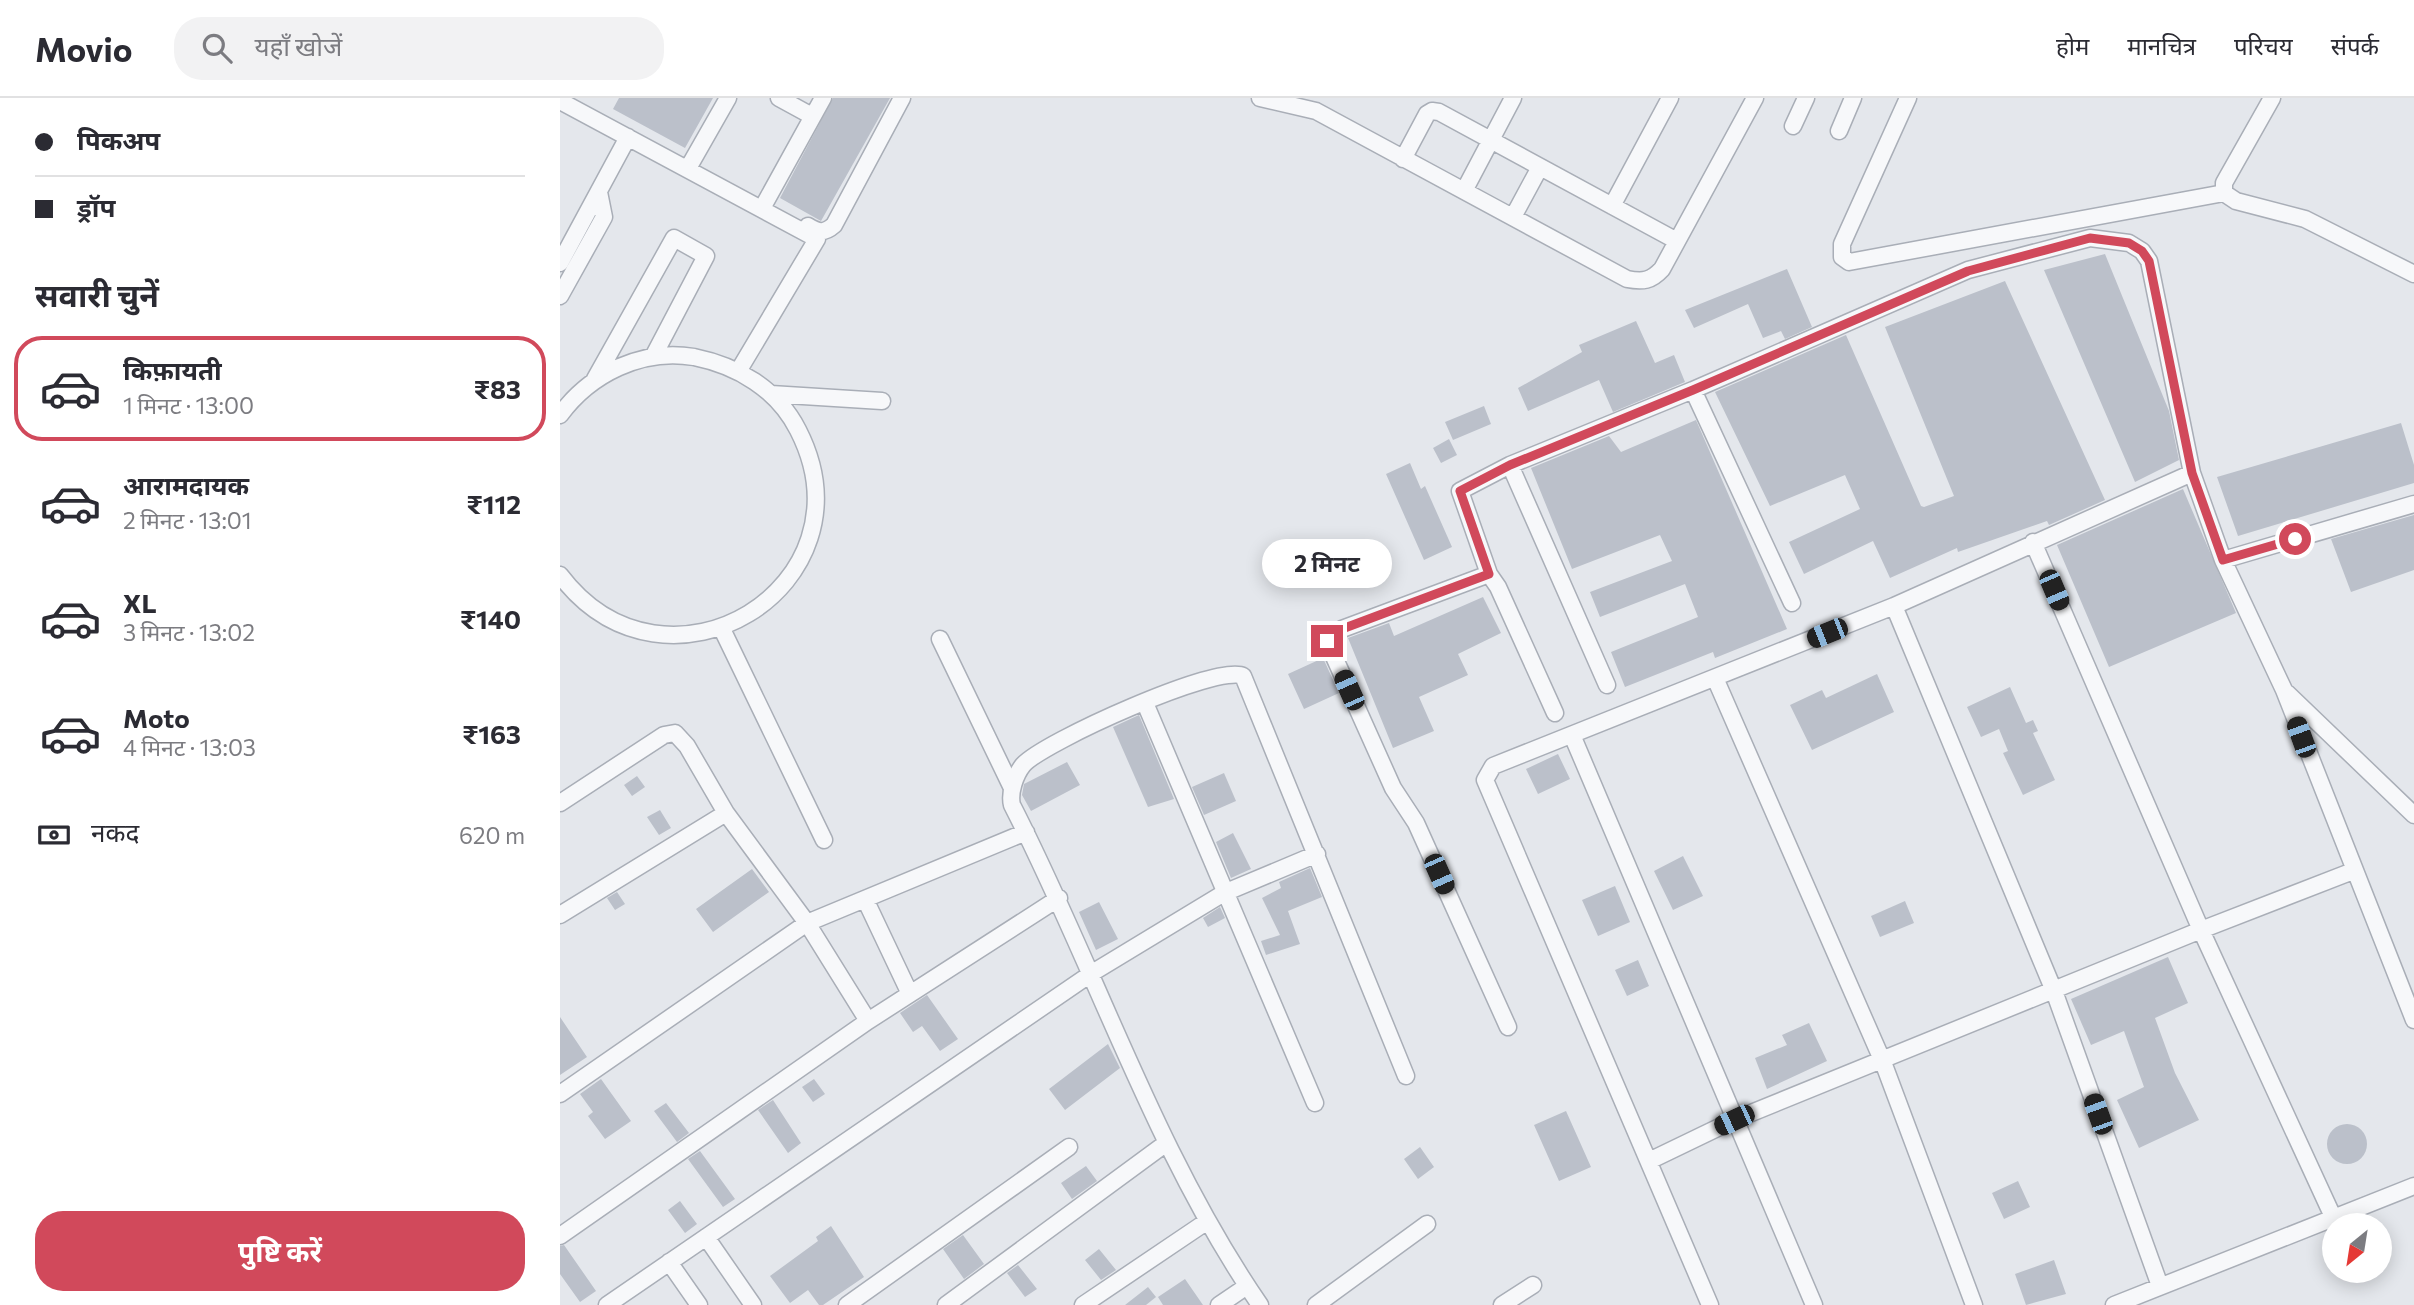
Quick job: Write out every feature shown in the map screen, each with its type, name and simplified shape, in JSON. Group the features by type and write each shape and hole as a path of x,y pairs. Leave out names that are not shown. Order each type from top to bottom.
{"street":[{"path":"576,98 818,232 828,231 834,225 902,98"},
{"path":"691,163 728,98"},
{"path":"779,98 812,116"},
{"path":"765,203 823,98"},
{"path":"1261,98 1319,104 1403,159 1627,279 1641,282 1652,279 1662,269 1755,98"},
{"path":"1464,191 1513,98"},
{"path":"1612,205 1670,98"},
{"path":"1793,126 1806,98"},
{"path":"1839,131 1853,98"},
{"path":"1908,98 1842,244 1842,257 1849,262 2224,194 2236,201 2305,219 2414,274"},
{"path":"2224,194 2226,179 2272,98"},
{"path":"560,100 817,239 739,370"},
{"path":"1403,159 1435,104 1491,140 1677,241"},
{"path":"560,263 628,137"},
{"path":"1513,217 1540,167"},
{"path":"560,296 604,217 599,192"},
{"path":"594,380 674,238 706,256 653,357"},
{"path":"1555,713 1498,587 1489,574 1460,491 1510,465 1693,390 1968,271 2090,238 2129,243 2142,251 2149,261 2192,473 2223,560 2284,690 2353,871 2414,1020"},
{"path":"560,415 567,393 622,365 653,357 685,356 739,370 771,394 792,418 802,437 814,478 815,510 808,541 795,570 775,595 750,615 722,629 690,635 659,635 627,628 599,614 574,593 560,575"},
{"path":"1693,390 1792,603"},
{"path":"771,394 882,401"},
{"path":"1510,465 1607,685"},
{"path":"1710,1305 1485,780 1493,766 1894,606 2192,473"},
{"path":"2223,560 2414,504"},
{"path":"2033,542 2200,930 2331,1213"},
{"path":"1489,574 1342,629 1327,641 1393,788 1416,823 1508,1027"},
{"path":"1894,606 2054,991 2160,1286"},
{"path":"722,629 824,841"},
{"path":"940,639 1012,789"},
{"path":"1260,1305 1206,1222 1165,1144 1059,898 1012,805 1012,789 1023,764 1044,750 1173,689 1221,674 1237,673 1243,676 1318,854 1406,1076"},
{"path":"1715,678 1883,1062 1975,1305"},
{"path":"2284,690 2414,815"},
{"path":"1144,702 1315,1103"},
{"path":"560,803 664,735 675,733 687,746 726,813 807,923 868,1021"},
{"path":"1572,735 1814,1305"},
{"path":"560,915 726,813"},
{"path":"560,1094 807,923 1026,832"},
{"path":"607,1305 1092,973 1224,893 1318,854"},
{"path":"1649,1161 1734,1120 1883,1062 2200,930 2353,871"},
{"path":"560,1236 868,1021 1059,898"},
{"path":"865,899 909,994"},
{"path":"946,1305 1165,1144"},
{"path":"847,1305 1069,1147"},
{"path":"2349,1213 2414,1186"},
{"path":"1083,1305 1206,1222"},
{"path":"1316,1305 1427,1224"},
{"path":"2114,1305 2322,1224"},
{"path":"706,1237 753,1305"},
{"path":"669,1262 699,1305"},
{"path":"1502,1305 1533,1285"},
{"path":"1219,1305 1247,1286"}],"building":[{"path":"619,98 713,98 685,148 613,109"},
{"path":"833,98 890,98 821,221 780,198"},
{"path":"2105,254 2169,411 2179,460 2135,482 2044,270"},
{"path":"1787,269 1812,327 1785,339 1781,331 1763,338 1748,304 1694,328 1685,310"},
{"path":"2005,281 2105,500 2049,525 2047,521 1958,552 1957,548 1890,578 1873,541 1804,574 1789,542 1860,509 1845,475 1770,506 1715,392 1846,335 1921,506 1954,496 1885,327"},
{"path":"1636,321 1655,363 1674,355 1685,382 1613,412 1599,380 1528,411 1518,388 1582,352 1579,345"},
{"path":"1484,406 1491,424 1453,440 1445,422"},
{"path":"1696,420 1787,629 1715,658 1713,652 1625,687 1611,652 1698,617 1685,584 1600,617 1590,592 1672,561 1660,535 1572,569 1531,468 1609,436 1621,452"},
{"path":"2401,423 2414,465 2414,483 2238,536 2217,477"},
{"path":"1449,439 1457,455 1441,463 1433,448"},
{"path":"1410,463 1421,489 1425,486 1452,547 1424,560 1386,474"},
{"path":"2183,489 2236,613 2109,667 2057,545"},
{"path":"2414,515 2414,570 2351,592 2331,539"},
{"path":"1483,597 1501,633 1458,654 1468,675 1419,697 1434,731 1393,748 1348,638 1389,623 1394,636"},
{"path":"1323,658 1339,693 1304,709 1288,674"},
{"path":"1877,674 1894,712 1812,750 1790,705 1822,690 1826,698"},
{"path":"2010,687 2026,723 2033,720 2038,731 2033,733 2055,780 2023,795 2003,753 2008,751 1999,729 1981,737 1967,707"},
{"path":"1139,715 1174,799 1148,807 1113,727"},
{"path":"1558,754 1570,779 1538,794 1526,769"},
{"path":"1067,762 1080,785 1031,811 1022,795 1024,784"},
{"path":"1224,773 1236,801 1204,815 1192,787"},
{"path":"637,776 645,787 632,796 624,785"},
{"path":"660,810 671,828 659,835 647,817"},
{"path":"1233,833 1251,869 1231,878 1216,842"},
{"path":"1683,856 1703,896 1673,910 1654,871"},
{"path":"1310,868 1322,897 1288,911 1300,944 1266,955 1261,941 1280,935 1262,898 1281,888 1279,882"},
{"path":"752,869 769,892 713,932 696,909"},
{"path":"1615,886 1630,922 1598,936 1582,900"},
{"path":"617,892 625,904 615,910 607,898"},
{"path":"1905,901 1914,923 1880,937 1871,916"},
{"path":"1099,902 1118,939 1096,950 1079,912"},
{"path":"1220,907 1225,918 1208,927 1203,918"},
{"path":"2168,957 2188,1003 2155,1018 2175,1073 2199,1120 2139,1148 2117,1100 2144,1087 2124,1031 2091,1045 2071,999"},
{"path":"1638,960 1649,986 1627,996 1615,970"},
{"path":"927,995 958,1039 940,1051 922,1026 913,1032 900,1013"},
{"path":"560,1017 587,1057 560,1075"},
{"path":"1809,1023 1827,1061 1767,1089 1755,1058 1787,1045 1782,1035"},
{"path":"1108,1044 1120,1068 1065,1110 1049,1089"},
{"path":"601,1079 631,1121 605,1139 588,1116 593,1112 580,1094"},
{"path":"814,1079 825,1094 813,1102 802,1087"},
{"path":"773,1100 801,1143 788,1153 758,1110"},
{"path":"666,1103 689,1133 677,1142 654,1111"},
{"path":"1566,1111 1591,1167 1559,1181 1534,1125"},
{"path":"2347,1124 2361,1130 2367,1144 2361,1158 2347,1164 2333,1158 2327,1144 2333,1130"},
{"path":"1420,1147 1434,1167 1418,1179 1404,1159"},
{"path":"700,1151 735,1199 723,1207 688,1159"},
{"path":"1086,1166 1097,1181 1072,1199 1061,1183"},
{"path":"2018,1181 2030,1207 2004,1219 1992,1193"},
{"path":"680,1201 697,1224 685,1233 668,1210"},
{"path":"831,1226 864,1277 823,1305 819,1305 808,1290 790,1303 770,1276 818,1241 816,1237"},
{"path":"963,1235 984,1264 964,1279 943,1249"},
{"path":"564,1245 596,1291 580,1302 560,1274 560,1246"},
{"path":"1099,1249 1116,1270 1101,1280 1085,1260"},
{"path":"2054,1260 2066,1294 2026,1305 2015,1274"},
{"path":"1018,1265 1037,1289 1025,1297 1007,1273"},
{"path":"1185,1279 1203,1305 1163,1305 1158,1297"},
{"path":"1148,1287 1156,1297 1146,1305 1125,1305"}],"route":[{"path":"1327,641 1342,629 1489,574 1460,491 1510,465 1693,390 1968,271 2041,249 2090,238 2129,243 2142,251 2149,261 2192,473 2223,560 2295,539"}]}
